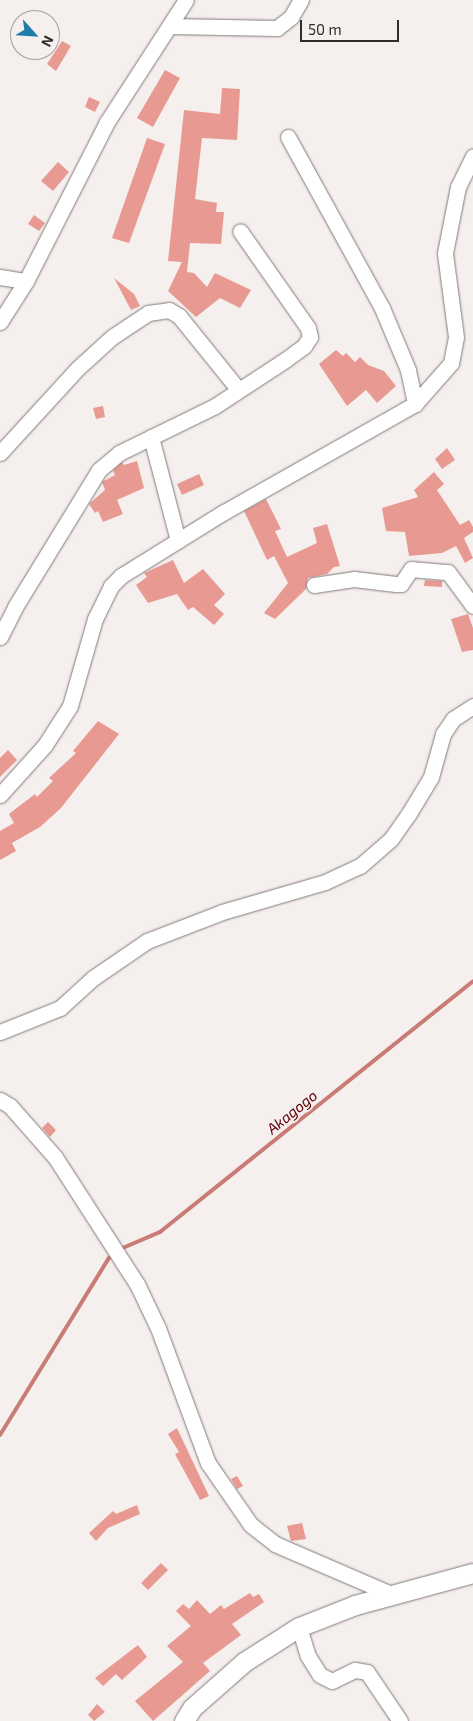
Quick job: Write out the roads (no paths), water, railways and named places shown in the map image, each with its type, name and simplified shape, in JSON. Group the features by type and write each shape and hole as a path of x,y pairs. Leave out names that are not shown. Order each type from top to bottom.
{"main road":[{"path":"184,1721 192,1708 244,1662 298,1628 391,1594 473,1573"}],"street":[{"path":"0,322 26,281 107,122 186,0"},
{"path":"170,26 277,28 291,17 301,0"},
{"path":"288,137 382,308 408,370 416,404"},
{"path":"0,795 46,745 70,706 95,619 111,586 129,570 224,512 416,404 451,363 456,337 445,253 458,187 473,156"},
{"path":"0,637 15,607 99,470 119,453 215,406 238,389 285,360 304,346 310,337 308,328 240,231"},
{"path":"0,277 26,281"},
{"path":"0,453 78,368 112,337 148,313 169,310 180,316 238,389"},
{"path":"151,437 178,541"},
{"path":"314,585 354,579 401,584 411,569 448,572 473,606"},
{"path":"0,1032 60,1008 92,978 147,941 222,912 325,882 360,866 391,839 408,815 431,777 443,734 453,720 473,706"},
{"path":"0,1100 10,1106 55,1157 137,1284 158,1328 208,1463 251,1525 275,1544 391,1594"},
{"path":"298,1628 308,1656 320,1675 332,1681 354,1670 368,1672 400,1721"}],"waterway":[{"name":"Akagogo","path":"118,1250 160,1232 473,981"},
{"name":"Akagogo","path":"0,1435 109,1258"}]}
